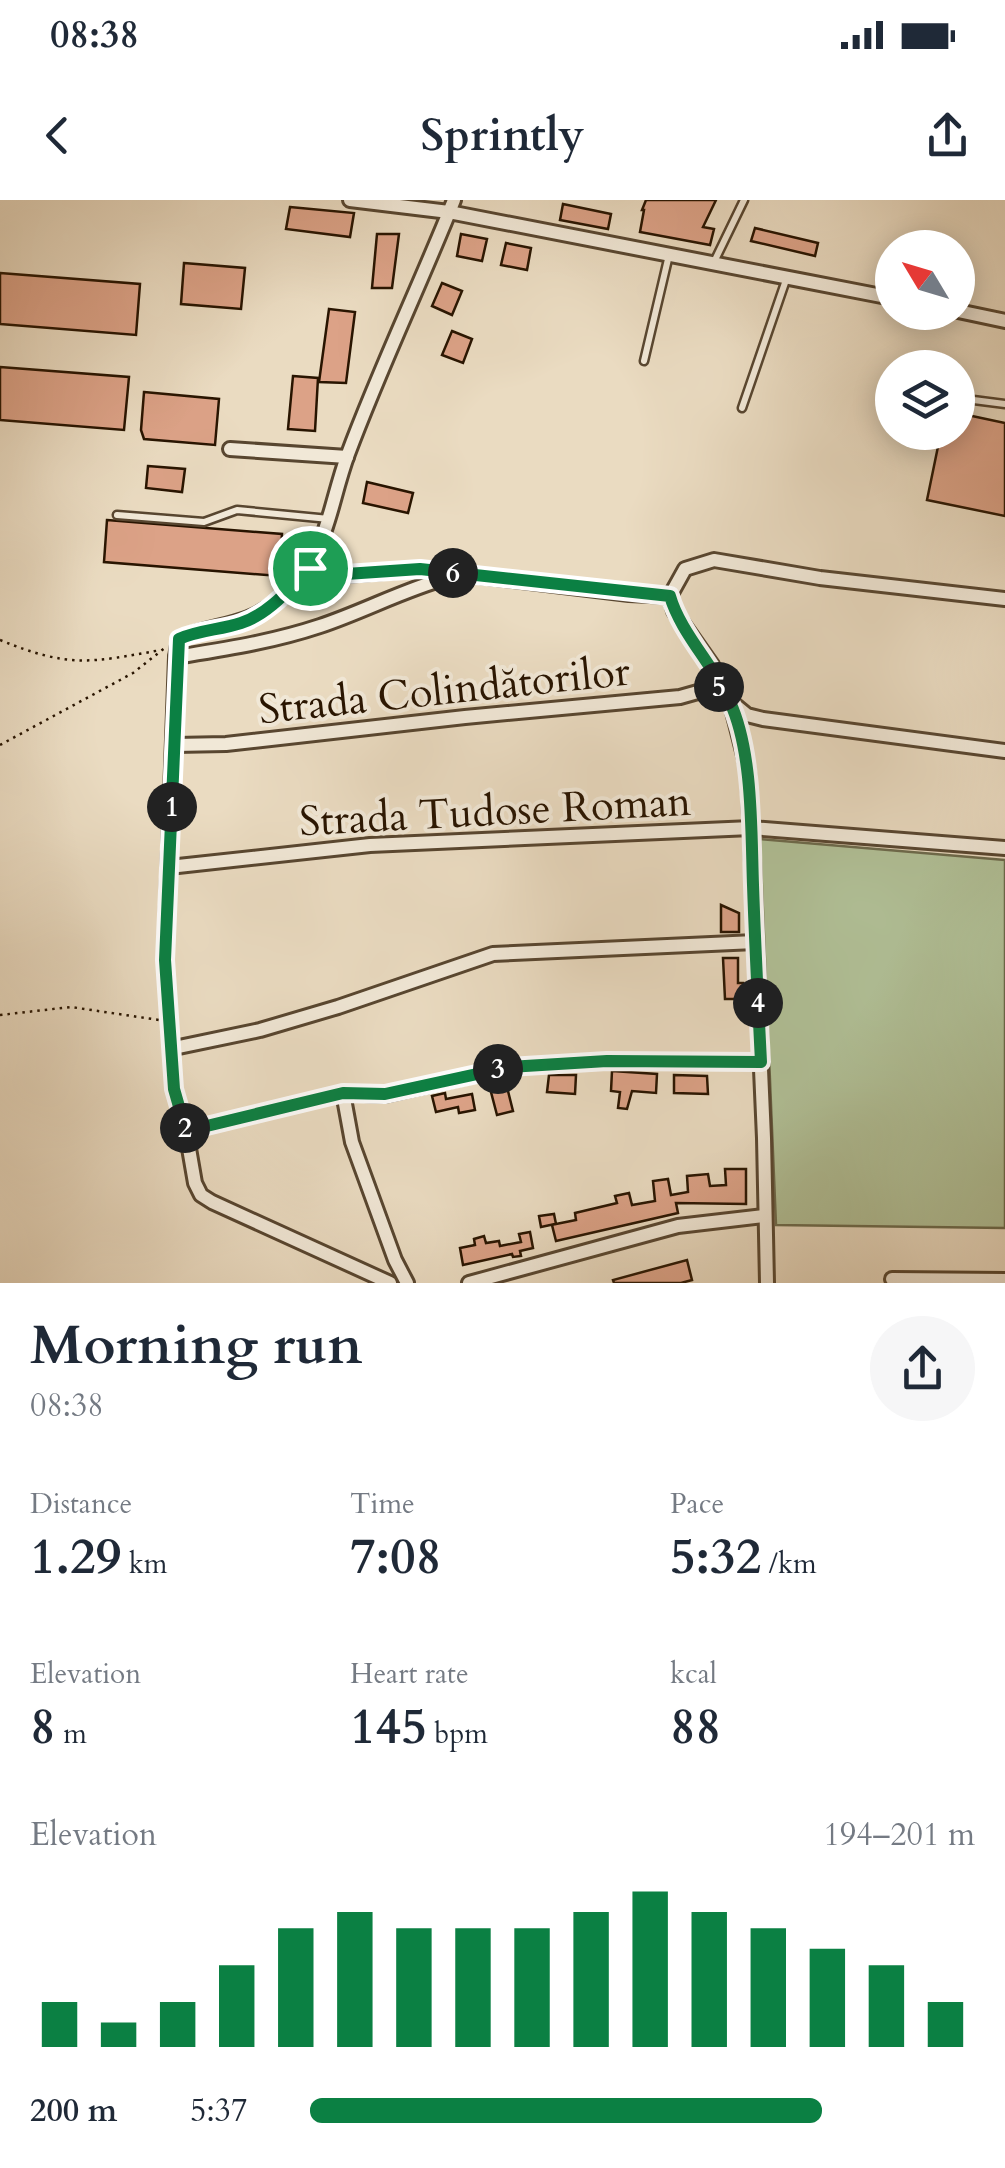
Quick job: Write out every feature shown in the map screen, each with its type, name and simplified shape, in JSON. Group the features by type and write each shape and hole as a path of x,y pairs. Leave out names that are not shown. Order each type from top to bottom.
{"street":[{"path":"350,200 451,206 875,294"},
{"path":"390,1283 201,1195 195,1183 174,1089 165,960 176,657 179,639 196,631 245,622 277,601 310,568 330,520 347,457 451,206"},
{"path":"975,315 1005,321"},
{"path":"230,449 347,457"},
{"path":"1005,600 820,578 714,560 685,569 670,596 674,611 712,665 718,686 748,715 1005,751"},
{"path":"310,568 346,574 420,569 670,596"},
{"path":"176,657 269,642 367,609 412,587 460,574"},
{"name":"Strada Colindătorilor","path":"175,745 226,744 662,699 718,686"},
{"path":"730,700 748,771 767,1283"},
{"name":"Strada Tudose Roman","path":"169,867 370,845 751,828 1005,848"},
{"path":"174,1048 260,1030 493,954 755,942"},
{"path":"186,1131 343,1093 385,1094 509,1067 555,1063 761,1062"},
{"path":"343,1093 352,1142 407,1283"},
{"path":"469,1283 664,1230 764,1216"},
{"path":"892,1279 1005,1280"}],"lane":[{"path":"714,262 744,200"},
{"path":"644,361 670,254"},
{"path":"742,408 788,276"},
{"path":"975,400 1005,404"},
{"path":"117,514 204,522 237,510 330,520"}],"path":[{"path":"0,745 133,673 179,639"},
{"path":"0,640 54,659 80,663 162,650"},
{"path":"0,1014 71,1006 171,1021"}],"green space":[{"path":"760,839 1005,860 1005,1228 776,1225"}],"building":[{"path":"646,200 716,200 703,227 714,229 710,245 640,232"},
{"path":"563,204 611,214 608,229 560,220"},
{"path":"290,207 354,213 350,237 286,229"},
{"path":"755,228 818,243 815,256 751,241"},
{"path":"377,234 399,234 392,288 372,288"},
{"path":"461,234 487,239 482,261 457,256"},
{"path":"506,243 531,248 527,270 501,265"},
{"path":"184,263 245,268 241,309 181,304"},
{"path":"0,273 140,284 136,335 0,324"},
{"path":"442,283 462,291 452,315 432,306"},
{"path":"329,309 355,312 346,383 319,382"},
{"path":"452,331 472,339 463,363 442,355"},
{"path":"0,367 129,377 124,430 0,420"},
{"path":"293,376 318,378 315,431 288,429"},
{"path":"144,392 219,399 215,445 144,439"},
{"path":"975,417 1005,423 1005,516 927,500 937,450 975,450"},
{"path":"148,466 185,469 182,492 146,488"},
{"path":"367,482 413,493 408,513 363,503"},
{"path":"107,520 282,534 279,576 104,562"},
{"path":"721,905 739,913 739,932 721,932"},
{"path":"723,958 738,958 738,983 743,983 743,999 725,999"},
{"path":"612,1071 657,1074 656,1093 632,1091 627,1109 618,1108 620,1092 611,1091"},
{"path":"549,1075 576,1075 575,1094 547,1092"},
{"path":"674,1075 707,1076 708,1094 674,1093"},
{"path":"507,1087 513,1111 497,1115 491,1092"},
{"path":"445,1093 446,1099 472,1094 475,1110 459,1113 458,1107 436,1112 432,1096"},
{"path":"725,1169 746,1169 746,1204 676,1203 678,1213 556,1241 552,1225 555,1224 541,1227 539,1216 554,1214 556,1224 576,1220 575,1213 617,1203 615,1196 629,1193 632,1205 655,1201 653,1181 668,1179 671,1195 688,1192 687,1176 708,1174 710,1186 726,1185"},
{"path":"530,1232 533,1248 520,1251 521,1256 512,1254 463,1265 460,1248 475,1245 474,1239 484,1236 486,1243 499,1241 500,1246 521,1242 519,1234"},
{"path":"687,1260 692,1280 681,1283 613,1280"}],"route":[{"path":"310,568 346,574 420,569 670,596 674,611 712,665 718,686 730,700 748,771 761,1062 607,1061 509,1067 385,1094 343,1093 186,1131 174,1089 165,960 179,639 196,631 245,622 277,601 310,568"}]}
